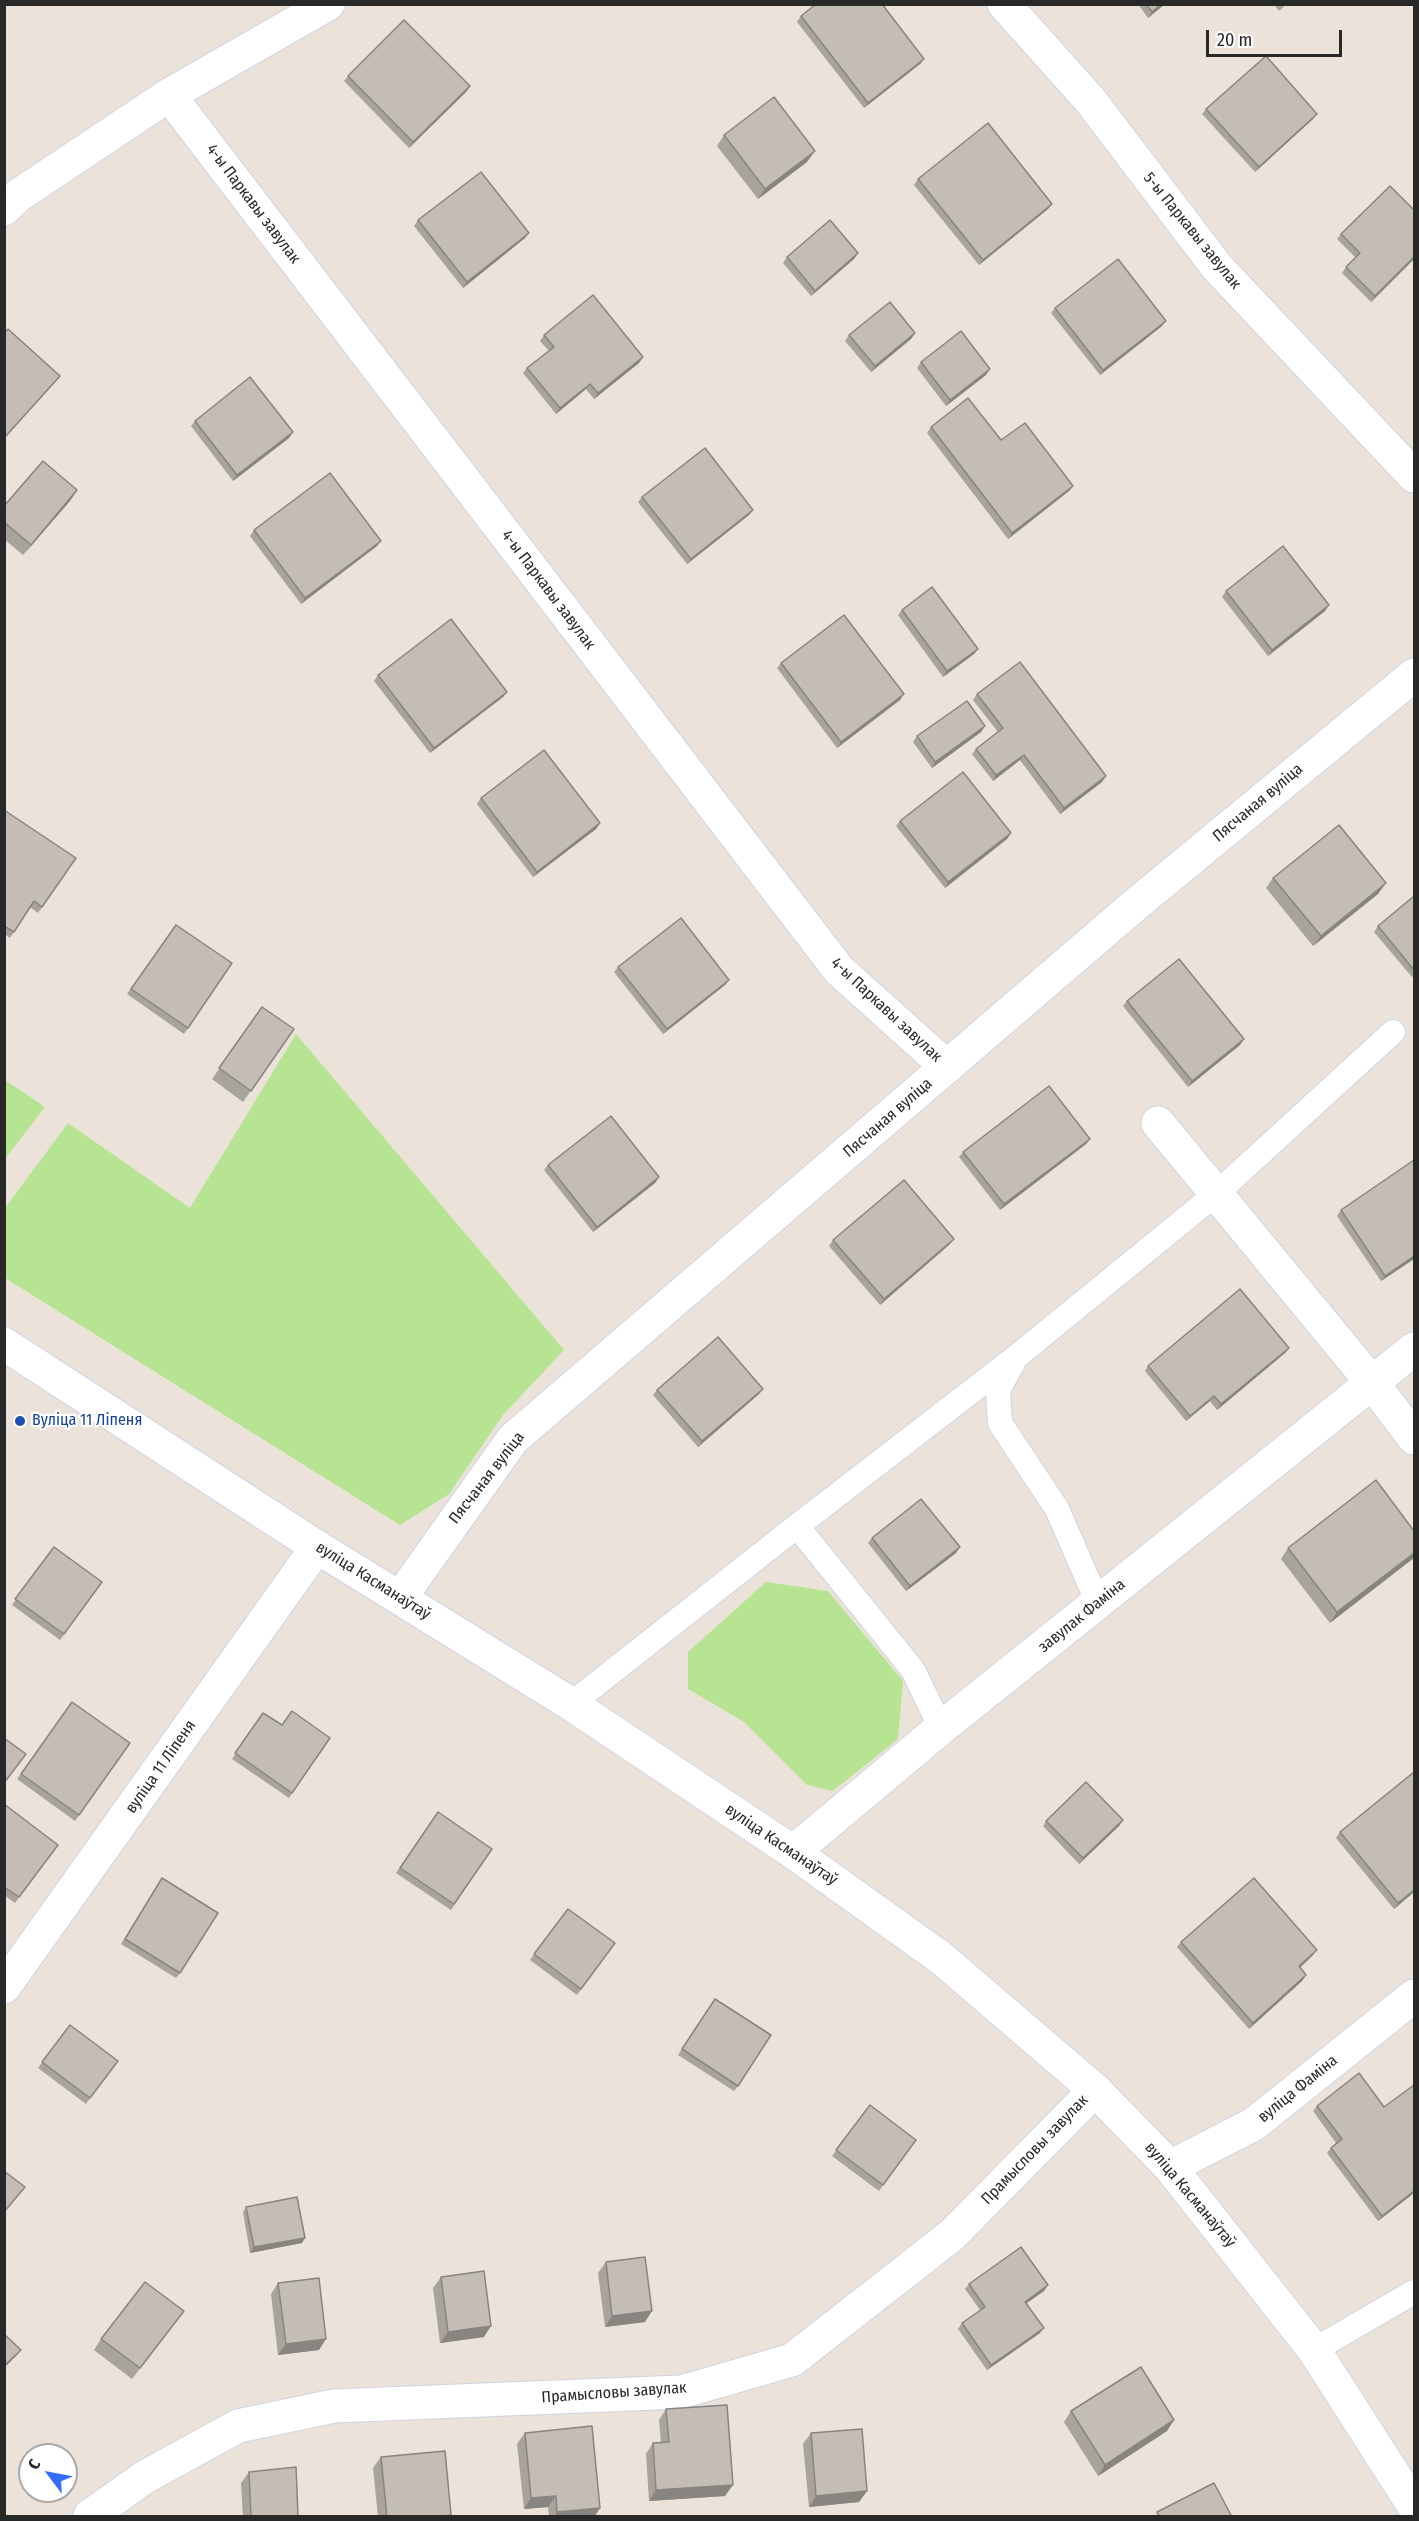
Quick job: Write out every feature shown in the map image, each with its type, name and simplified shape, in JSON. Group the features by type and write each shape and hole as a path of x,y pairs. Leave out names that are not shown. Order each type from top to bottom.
{"street":[{"path":"4,209 18,195 169,95 328,4"},
{"name":"5-ы Паркавы завулак","path":"1004,4 1090,100 1217,267 1414,476"},
{"name":"4-ы Паркавы завулак","path":"169,95 839,970 947,1067"},
{"name":"Пясчаная вуліца","path":"400,1598 513,1439 1135,905 1414,675"},
{"path":"1158,1123 1373,1384 1414,1438"},
{"name":"вуліца Касманаўтаў","path":"4,1344 317,1547 571,1704 793,1852 941,1958 1095,2090 1170,2167 1314,2350 1414,2506"},
{"name":"завулак Фаміна","path":"793,1852 941,1728 1414,1349"},
{"name":"вуліца 11 Ліпеня","path":"4,1987 317,1547"},
{"name":"вуліца Фаміна","path":"1170,2167 1254,2124 1414,1996"},
{"name":"Прамысловы завулак","path":"90,2517 145,2476 238,2426 334,2406 681,2392 792,2360 952,2235 1095,2090"}],"lane":[{"path":"571,1704 796,1526 1016,1357 1217,1193 1394,1032"},
{"path":"1016,1357 998,1390 1000,1423 1057,1509 1098,1603"},
{"path":"796,1526 913,1670 941,1728"},
{"path":"1314,2350 1414,2292"}],"green space":[{"path":"296,1034 564,1350 503,1415 449,1494 400,1525 5,1278 5,1208 68,1123 190,1208"},
{"path":"5,1080 45,1107 5,1159"},
{"path":"766,1582 828,1591 903,1681 898,1739 833,1791 807,1785 744,1722 688,1689 688,1652"}],"building":[{"path":"816,4 882,4 924,59 868,103 801,16"},
{"path":"1146,4 1161,4 1152,12"},
{"path":"404,20 470,86 413,142 348,76"},
{"path":"1266,56 1317,114 1259,167 1206,109"},
{"path":"774,97 815,151 765,189 724,135"},
{"path":"988,123 1052,204 983,260 918,179"},
{"path":"481,172 529,233 467,282 418,220"},
{"path":"1390,186 1414,210 1414,257 1375,296 1346,267 1360,253 1341,234"},
{"path":"830,220 858,253 815,291 787,257"},
{"path":"1118,259 1166,321 1103,370 1055,308"},
{"path":"593,295 643,357 598,393 590,384 560,408 527,368 554,347 544,335"},
{"path":"890,302 915,333 875,366 849,335"},
{"path":"8,329 60,376 4,438 4,333"},
{"path":"961,331 990,369 950,400 921,362"},
{"path":"250,377 293,432 237,475 195,421"},
{"path":"968,398 1001,440 1025,423 1073,486 1012,533 931,427"},
{"path":"705,448 753,510 691,559 642,497"},
{"path":"43,461 77,490 31,545 4,522 4,506"},
{"path":"330,473 381,541 305,598 254,530"},
{"path":"1283,546 1329,605 1272,650 1226,591"},
{"path":"932,587 978,649 947,671 902,610"},
{"path":"844,615 904,694 841,742 781,663"},
{"path":"451,619 507,692 434,748 378,675"},
{"path":"1020,662 1106,776 1064,808 1024,755 996,775 976,749 1003,728 977,694"},
{"path":"967,701 985,726 935,762 917,736"},
{"path":"544,750 600,823 537,872 481,798"},
{"path":"963,772 1011,833 948,882 900,821"},
{"path":"4,810 76,858 42,907 34,901 14,932 4,926"},
{"path":"1339,825 1386,883 1321,936 1273,878"},
{"path":"1414,896 1414,970 1378,926"},
{"path":"681,918 729,980 667,1029 618,967"},
{"path":"176,925 232,963 188,1028 131,989"},
{"path":"1179,959 1244,1039 1192,1081 1127,1001"},
{"path":"262,1007 294,1029 251,1091 219,1068"},
{"path":"1049,1086 1090,1139 1004,1204 963,1152"},
{"path":"611,1116 659,1177 597,1227 548,1165"},
{"path":"1414,1160 1414,1256 1385,1276 1341,1210"},
{"path":"904,1180 954,1239 884,1299 833,1240"},
{"path":"1240,1289 1289,1348 1221,1404 1214,1396 1190,1416 1148,1366"},
{"path":"718,1337 763,1389 702,1441 657,1390"},
{"path":"1376,1480 1414,1531 1414,1553 1337,1612 1288,1548"},
{"path":"921,1499 960,1547 910,1586 872,1538"},
{"path":"54,1547 102,1582 64,1634 15,1599"},
{"path":"72,1702 130,1743 79,1815 21,1774"},
{"path":"292,1711 330,1738 292,1793 235,1753 263,1713 282,1725"},
{"path":"4,1738 26,1754 4,1783"},
{"path":"1414,1772 1414,1890 1398,1903 1340,1832"},
{"path":"1086,1782 1123,1820 1083,1858 1046,1821"},
{"path":"4,1804 58,1845 19,1897 4,1887"},
{"path":"438,1812 492,1849 454,1904 400,1868"},
{"path":"162,1878 218,1913 180,1973 125,1939"},
{"path":"1254,1878 1317,1950 1299,1966 1306,1975 1253,2023 1181,1942"},
{"path":"568,1909 615,1943 581,1989 534,1954"},
{"path":"715,1999 771,2035 738,2086 682,2049"},
{"path":"70,2025 118,2061 90,2098 42,2062"},
{"path":"1359,2073 1384,2107 1414,2085 1414,2191 1382,2216 1331,2148 1342,2139 1317,2106"},
{"path":"870,2105 916,2140 883,2185 836,2150"},
{"path":"4,2171 25,2187 4,2212"},
{"path":"297,2197 305,2238 254,2247 246,2207"},
{"path":"1021,2247 1048,2285 1025,2302 1044,2328 991,2365 962,2323 985,2307 969,2284"},
{"path":"645,2257 652,2311 612,2316 606,2262"},
{"path":"484,2271 491,2326 448,2332 441,2277"},
{"path":"319,2278 326,2339 286,2344 278,2283"},
{"path":"145,2282 184,2311 140,2368 101,2339"},
{"path":"4,2334 21,2350 4,2366"},
{"path":"1141,2367 1174,2420 1105,2465 1071,2411"},
{"path":"727,2405 733,2485 656,2490 653,2443 669,2442 666,2409"},
{"path":"592,2426 600,2508 557,2512 556,2496 531,2498 525,2433"},
{"path":"862,2429 867,2491 816,2496 811,2433"},
{"path":"445,2451 451,2515 387,2517 381,2457"},
{"path":"296,2467 298,2516 251,2517 249,2472"},
{"path":"1214,2483 1232,2517 1159,2517 1157,2512"}],"place":[{"name":"Вуліца 11 Ліпеня","path":"20,1421"}]}
